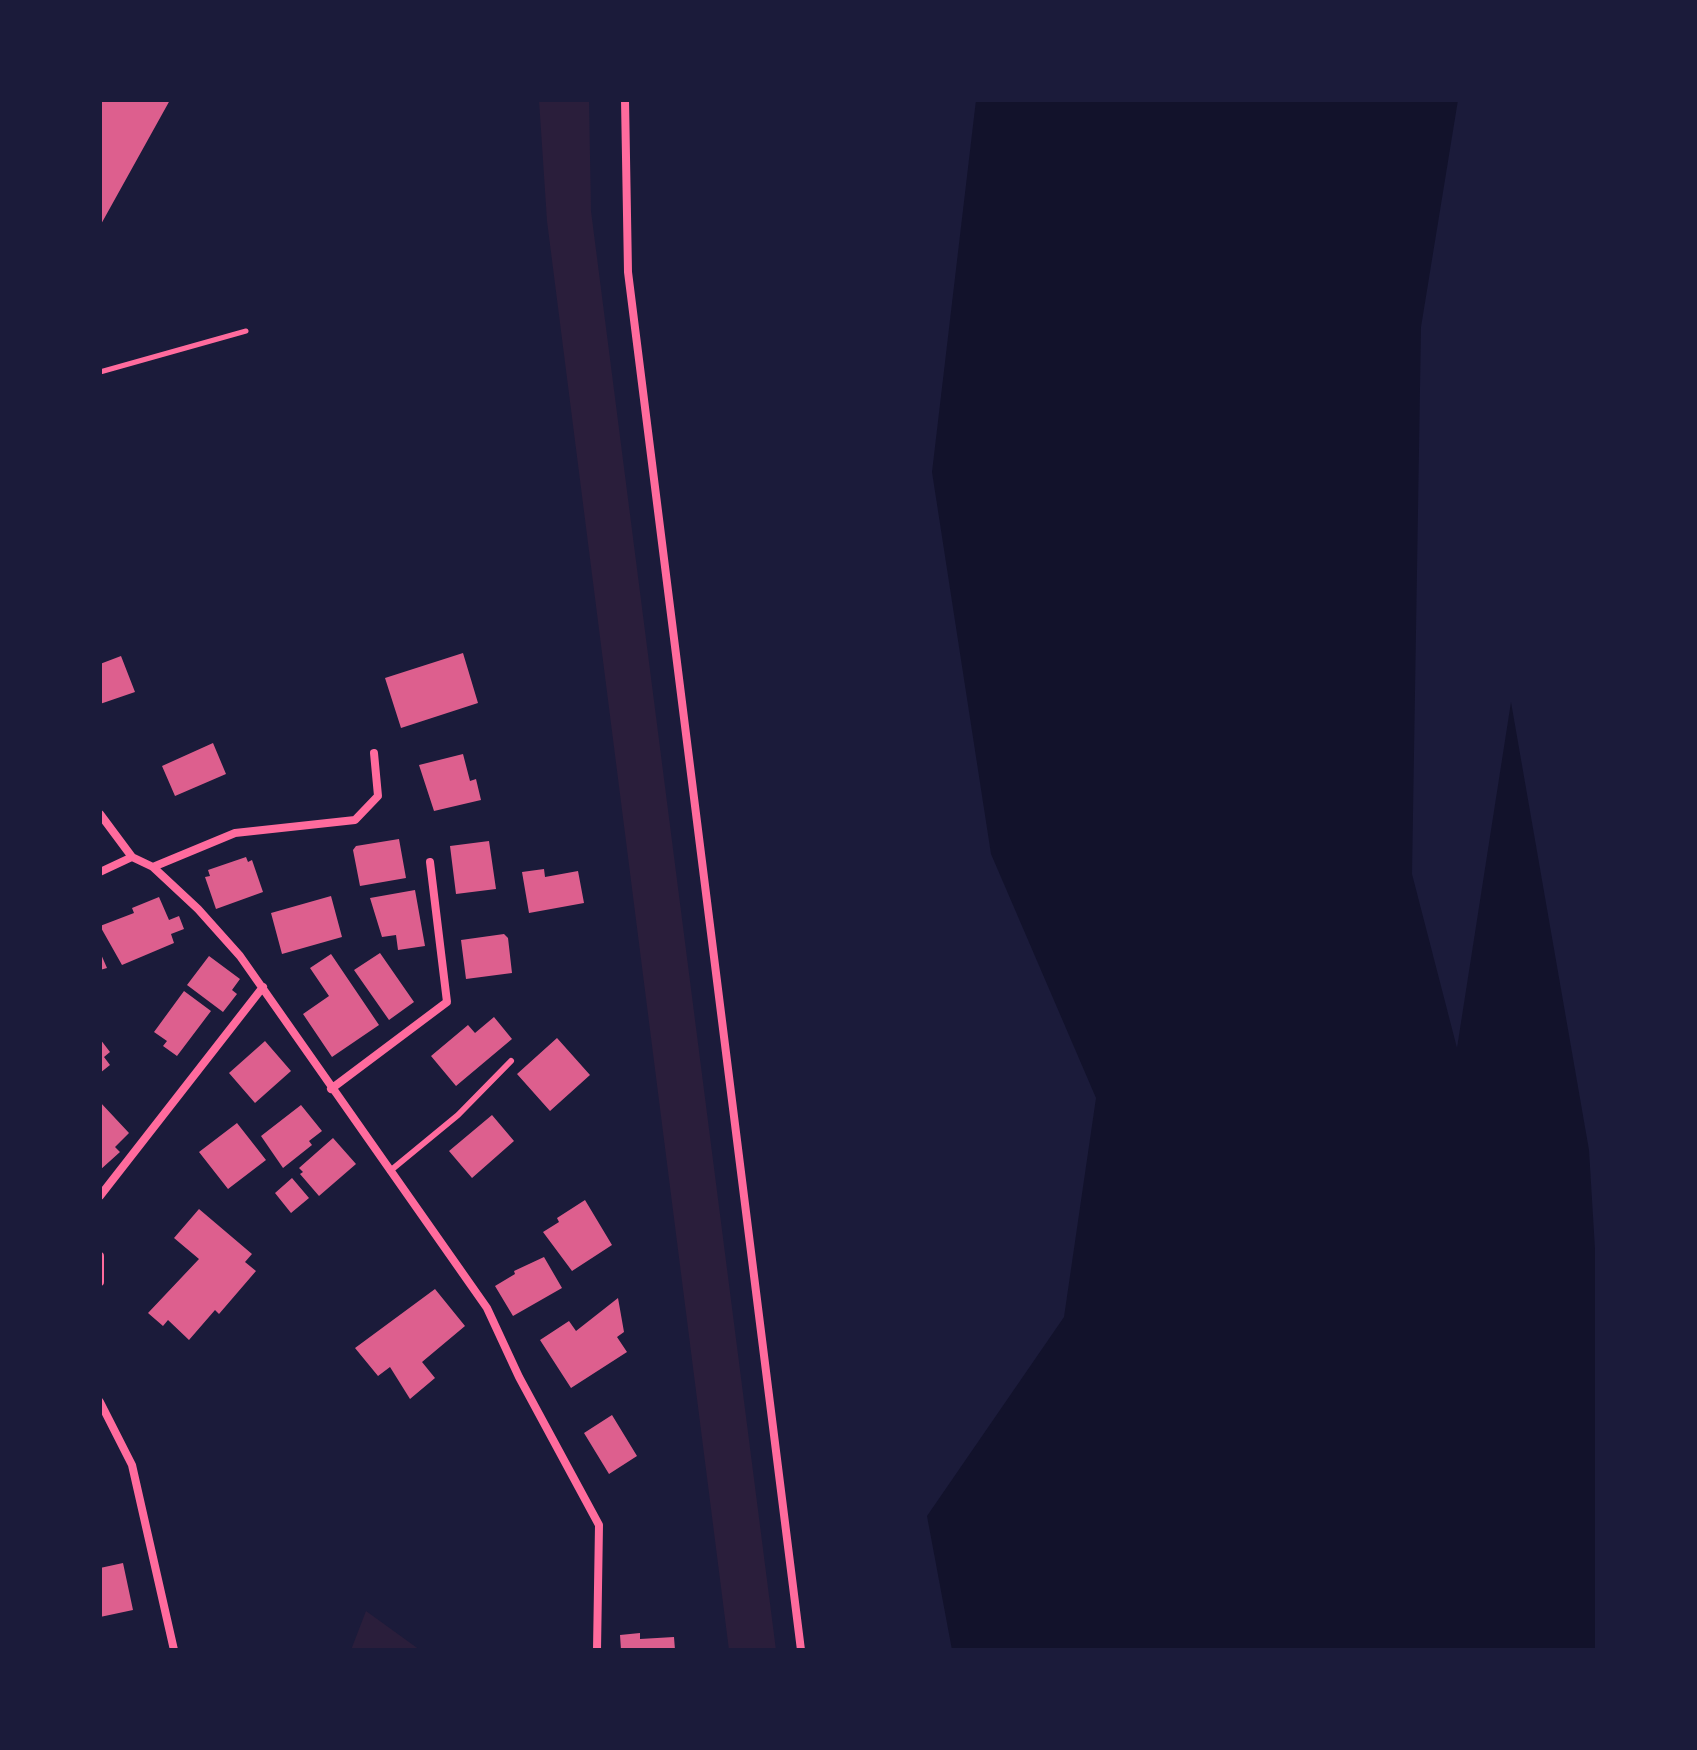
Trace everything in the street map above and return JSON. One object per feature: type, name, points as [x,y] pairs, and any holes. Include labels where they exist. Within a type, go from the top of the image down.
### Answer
[{"type":"street","points":[[625,100],[630,288],[801,1650]]},
{"type":"street","points":[[153,867],[235,833],[355,820],[378,796],[374,753]]},
{"type":"street","points":[[100,814],[132,857],[153,867],[198,909],[263,987],[331,1089],[487,1308],[550,1437],[599,1525],[597,1650]]},
{"type":"street","points":[[100,872],[132,857]]},
{"type":"street","points":[[331,1089],[447,1002],[430,862]]},
{"type":"street","points":[[100,1196],[263,987]]},
{"type":"street","points":[[100,1256],[100,1282]]},
{"type":"street","points":[[100,1402],[132,1465],[174,1650]]},
{"type":"lane","points":[[390,1171],[458,1115],[511,1061]]},
{"type":"path","points":[[100,372],[246,331]]},
{"type":"shaded area","points":[[539,100],[589,100],[591,211],[776,1650],[729,1650],[547,221]]},
{"type":"shaded area","points":[[976,100],[1458,100],[1421,327],[1412,874],[1457,1048],[1511,702],[1589,1150],[1597,1282],[1597,1650],[952,1650],[927,1516],[1064,1317],[1096,1098],[991,854],[932,472]]},
{"type":"shaded area","points":[[366,1611],[420,1650],[351,1650]]},
{"type":"building","points":[[100,100],[170,100],[100,226]]},
{"type":"building","points":[[463,653],[478,703],[401,728],[385,678]]},
{"type":"building","points":[[121,656],[135,692],[100,704],[100,664]]},
{"type":"building","points":[[213,743],[226,774],[175,796],[162,766]]},
{"type":"building","points":[[463,754],[470,781],[476,779],[481,800],[434,811],[419,765]]},
{"type":"building","points":[[399,839],[406,878],[360,886],[353,850],[356,846]]},
{"type":"building","points":[[489,841],[496,889],[456,894],[450,846]]},
{"type":"building","points":[[246,857],[248,862],[252,860],[263,892],[216,909],[205,877],[210,876],[208,870]]},
{"type":"building","points":[[544,869],[545,877],[578,871],[584,903],[529,913],[522,872]]},
{"type":"building","points":[[415,890],[425,946],[398,950],[396,935],[382,937],[370,898]]},
{"type":"building","points":[[331,896],[342,937],[282,954],[271,913]]},
{"type":"building","points":[[159,897],[169,920],[179,916],[184,929],[171,934],[174,943],[122,965],[100,926],[134,913],[132,908]]},
{"type":"building","points":[[504,934],[508,938],[512,973],[466,979],[461,940]]},
{"type":"building","points":[[100,952],[107,968],[100,970]]},
{"type":"building","points":[[380,953],[414,1002],[389,1020],[354,970]]},
{"type":"building","points":[[331,954],[379,1025],[332,1057],[303,1014],[329,996],[310,968]]},
{"type":"building","points":[[209,956],[240,979],[232,990],[237,994],[223,1012],[187,985]]},
{"type":"building","points":[[184,991],[211,1011],[177,1056],[163,1046],[167,1041],[154,1032]]},
{"type":"building","points":[[494,1017],[512,1039],[456,1086],[431,1056],[468,1025],[475,1033]]},
{"type":"building","points":[[557,1038],[590,1075],[550,1111],[517,1074]]},
{"type":"building","points":[[100,1039],[110,1052],[104,1057],[110,1065],[100,1073]]},
{"type":"building","points":[[265,1041],[291,1071],[255,1103],[229,1073]]},
{"type":"building","points":[[100,1102],[129,1133],[115,1147],[120,1152],[100,1170]]},
{"type":"building","points":[[301,1105],[322,1131],[309,1141],[312,1145],[283,1168],[261,1136]]},
{"type":"building","points":[[492,1115],[514,1141],[472,1178],[449,1151]]},
{"type":"building","points":[[237,1123],[266,1160],[228,1189],[199,1152]]},
{"type":"building","points":[[333,1138],[356,1164],[319,1196],[300,1174],[303,1172],[299,1168]]},
{"type":"building","points":[[292,1178],[309,1198],[291,1213],[275,1193]]},
{"type":"building","points":[[585,1200],[612,1245],[572,1271],[543,1232],[559,1222],[557,1218]]},
{"type":"building","points":[[199,1209],[252,1254],[245,1262],[256,1271],[219,1314],[215,1310],[189,1340],[168,1320],[163,1326],[148,1313],[199,1259],[174,1238]]},
{"type":"building","points":[[544,1257],[562,1288],[513,1316],[495,1286],[515,1274],[514,1271]]},
{"type":"building","points":[[435,1289],[465,1326],[422,1362],[435,1378],[410,1399],[390,1367],[378,1376],[355,1348]]},
{"type":"building","points":[[618,1298],[624,1332],[617,1337],[627,1352],[571,1388],[540,1340],[569,1321],[576,1331]]},
{"type":"building","points":[[612,1415],[637,1456],[609,1474],[584,1433]]},
{"type":"building","points":[[123,1563],[133,1610],[100,1617],[100,1568]]},
{"type":"building","points":[[640,1633],[640,1639],[674,1637],[675,1650],[621,1650],[620,1635]]}]
